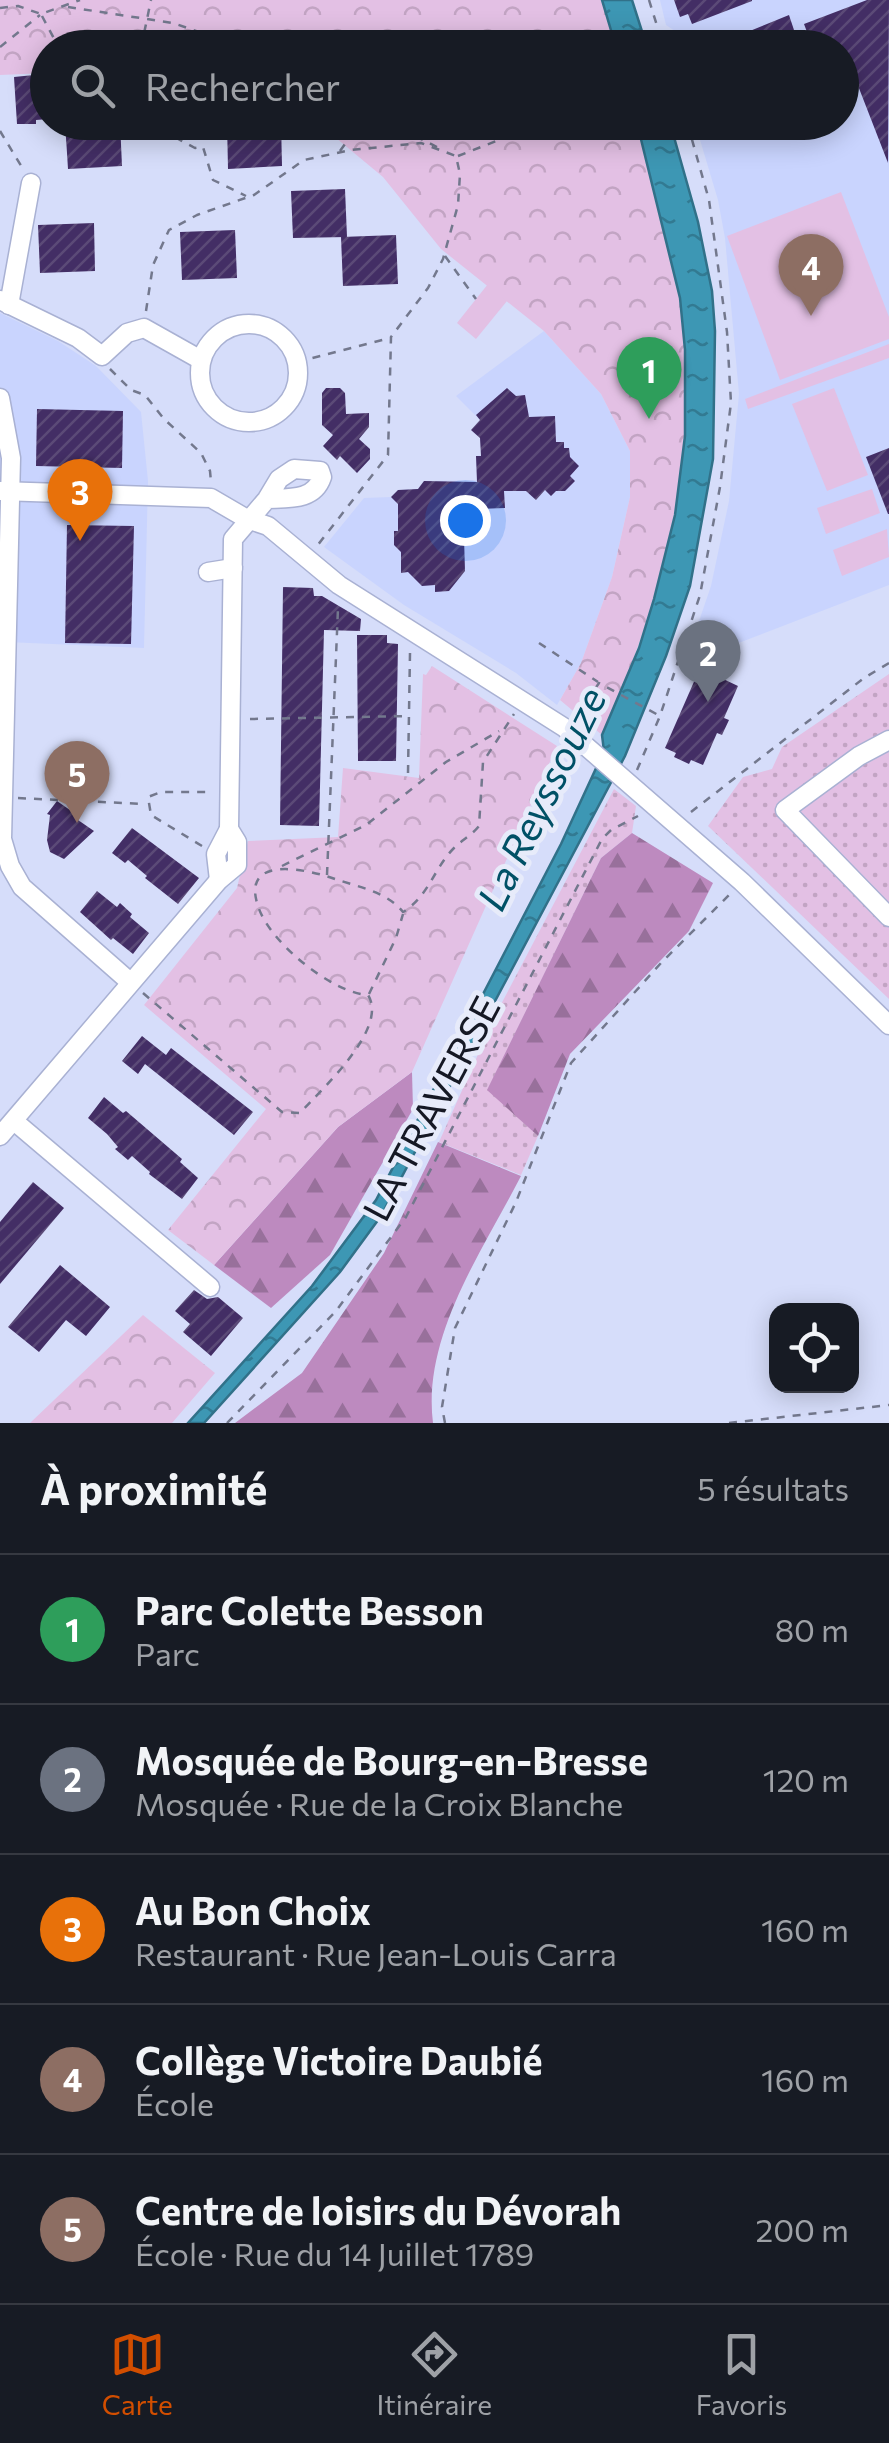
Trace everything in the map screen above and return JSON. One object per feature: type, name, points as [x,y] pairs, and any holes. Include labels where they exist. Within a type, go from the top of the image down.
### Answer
[{"type":"street","points":[[31,183],[5,302],[78,338],[102,356],[128,334],[144,328],[201,360]]},
{"type":"street","points":[[250,324],[266,326],[280,335],[297,362],[298,377],[287,404],[276,414],[248,422],[220,413],[202,390],[201,360],[208,346],[219,334],[250,324]]},
{"type":"street","points":[[0,398],[11,458],[5,491],[2,839],[22,887],[130,982]]},
{"type":"street","points":[[5,491],[211,498],[268,526],[339,585],[565,728],[742,882],[889,1026]]},
{"type":"street","points":[[218,880],[216,854],[229,830],[233,539],[267,499]]},
{"type":"street","points":[[208,572],[233,568]]},
{"type":"street","points":[[889,740],[859,756],[785,810],[889,917]]},
{"type":"street","points":[[0,1136],[218,880],[237,865],[237,842],[229,830]]},
{"type":"street","points":[[14,1121],[210,1288]]},
{"type":"path","points":[[0,47],[41,14],[80,0]]},
{"type":"path","points":[[146,30],[152,0]]},
{"type":"path","points":[[649,0],[659,30]]},
{"type":"path","points":[[0,8],[18,6],[41,14],[49,30]]},
{"type":"path","points":[[68,7],[173,23],[193,30]]},
{"type":"path","points":[[0,131],[31,183]]},
{"type":"path","points":[[180,140],[195,148],[202,146],[214,180],[249,197]]},
{"type":"path","points":[[339,152],[348,140]]},
{"type":"path","points":[[423,140],[456,156]]},
{"type":"path","points":[[144,328],[153,265],[169,230],[197,215],[249,197],[304,160],[421,143],[456,156],[498,140]]},
{"type":"path","points":[[636,771],[660,716],[700,595],[720,487],[730,403],[727,332],[709,200],[692,140]]},
{"type":"path","points":[[308,558],[388,455],[391,338],[428,288],[444,255],[458,206],[460,174],[456,156]]},
{"type":"path","points":[[444,255],[476,299]]},
{"type":"path","points":[[297,362],[391,338]]},
{"type":"path","points":[[102,356],[113,374],[131,390],[145,395],[164,419],[201,453],[210,471],[211,498]]},
{"type":"path","points":[[327,876],[339,585]]},
{"type":"path","points":[[408,773],[411,632]]},
{"type":"path","points":[[539,643],[599,683],[660,716]]},
{"type":"path","points":[[690,813],[802,724],[889,664]]},
{"type":"path","points":[[565,728],[599,683]]},
{"type":"path","points":[[368,995],[396,938],[404,912],[432,885],[454,848],[479,826],[483,762],[514,714]]},
{"type":"path","points":[[231,720],[408,716]]},
{"type":"path","points":[[368,995],[350,994],[336,986],[286,946],[268,926],[257,905],[260,880],[366,825],[446,762],[507,723]]},
{"type":"path","points":[[2,786],[147,804]]},
{"type":"path","points":[[216,854],[150,815],[148,796],[160,792],[230,792]]},
{"type":"path","name":"LA TRAVERSE","points":[[226,1423],[302,1349],[382,1254],[454,1128],[602,839],[643,814],[652,802]]},
{"type":"path","points":[[279,868],[306,869],[327,876],[390,899],[404,912]]},
{"type":"path","points":[[444,1423],[442,1407],[455,1328],[516,1202],[570,1063],[742,882]]},
{"type":"path","points":[[130,982],[282,1112],[290,1114],[300,1113],[361,1041],[372,1019],[373,1003],[368,995]]},
{"type":"path","points":[[729,1423],[889,1404]]},
{"type":"shaded area","points":[[660,0],[889,0],[889,585],[697,659],[688,653],[711,586],[729,501],[739,394],[725,238],[700,140],[859,140],[859,30],[674,30],[666,25]]},
{"type":"shaded area","points":[[0,313],[58,341],[96,366],[141,412],[148,481],[144,648],[7,642],[0,715]]},
{"type":"shaded area","points":[[544,331],[601,394],[630,451],[630,497],[612,577],[581,663],[557,705],[516,673],[404,605],[324,547],[364,498],[391,497],[398,490],[418,489],[424,481],[503,480],[477,475],[476,456],[483,455],[480,438],[471,430],[480,420],[456,396]]},
{"type":"green space","points":[[0,0],[602,0],[611,30],[30,30],[30,74],[0,75]]},
{"type":"green space","points":[[338,140],[642,140],[679,291],[686,370],[685,424],[680,478],[658,582],[624,684],[602,735],[560,700],[581,663],[612,577],[630,497],[630,451],[601,394],[544,331],[441,249],[383,177]]},
{"type":"green space","points":[[841,192],[889,317],[889,339],[780,380],[727,236]]},
{"type":"green space","points":[[488,284],[507,301],[476,339],[457,323]]},
{"type":"green space","points":[[889,344],[889,358],[748,409],[745,399]]},
{"type":"green space","points":[[834,388],[868,475],[827,491],[792,404]]},
{"type":"green space","points":[[872,489],[880,513],[826,534],[817,508]]},
{"type":"green space","points":[[887,529],[889,557],[842,576],[833,550]]},
{"type":"green space","points":[[432,666],[557,746],[412,1072],[338,1127],[214,1265],[168,1230],[266,1109],[144,1005],[237,888],[248,841],[338,837],[343,768],[419,778],[423,674]]},
{"type":"green space","points":[[889,674],[889,999],[708,826],[743,777],[772,769],[782,747]]},
{"type":"green space","points":[[614,789],[636,806],[632,833],[601,858],[488,1089],[538,1136],[521,1175],[439,1142],[497,1012]]},
{"type":"green space","points":[[632,833],[713,883],[689,931],[570,1054],[538,1136],[487,1090],[601,858]]},
{"type":"green space","points":[[412,1072],[413,1109],[330,1255],[271,1308],[214,1265],[338,1127]]},
{"type":"green space","points":[[438,1142],[521,1176],[446,1326],[432,1390],[433,1423],[235,1423],[302,1373],[384,1253]]},
{"type":"green space","points":[[143,1315],[215,1373],[172,1423],[30,1423]]},
{"type":"water","points":[[602,0],[632,0],[642,30],[611,30]]},
{"type":"water","points":[[641,140],[675,140],[698,222],[712,291],[715,331],[713,459],[690,586],[666,656],[625,756],[381,1216],[340,1272],[204,1423],[188,1423],[312,1286],[376,1200],[561,844],[604,751],[602,735],[639,648],[675,515],[685,436],[685,350],[680,298]]},
{"type":"building","points":[[674,0],[752,1],[692,24],[688,14],[680,17]]},
{"type":"building","points":[[867,0],[889,0],[888,163],[859,88],[859,30],[806,30],[804,24]]},
{"type":"building","points":[[789,15],[794,30],[752,30]]},
{"type":"building","points":[[30,75],[30,124],[17,124],[14,77]]},
{"type":"building","points":[[66,140],[121,140],[122,166],[68,169]]},
{"type":"building","points":[[227,140],[281,140],[282,166],[228,169]]},
{"type":"building","points":[[345,189],[347,237],[293,238],[291,191]]},
{"type":"building","points":[[94,223],[95,271],[40,273],[38,225]]},
{"type":"building","points":[[235,230],[237,278],[182,280],[180,232]]},
{"type":"building","points":[[396,235],[398,284],[343,286],[341,237]]},
{"type":"building","points":[[326,388],[340,388],[345,393],[346,414],[369,413],[369,427],[359,439],[370,449],[370,459],[357,473],[323,446],[333,435],[322,425],[322,393]]},
{"type":"building","points":[[507,388],[516,396],[525,395],[529,417],[555,416],[556,442],[564,442],[564,448],[569,448],[570,457],[579,466],[570,476],[575,481],[565,491],[556,491],[551,496],[545,490],[536,500],[526,491],[504,491],[505,508],[478,509],[479,536],[464,537],[465,571],[449,591],[435,592],[435,585],[422,586],[408,572],[401,573],[401,552],[394,545],[398,504],[391,497],[398,490],[418,489],[424,481],[477,482],[480,438],[471,430],[480,420],[476,415]]},
{"type":"building","points":[[37,409],[123,411],[122,468],[36,466]]},
{"type":"building","points":[[889,448],[889,514],[888,514],[866,457]]},
{"type":"building","points":[[67,525],[134,526],[131,644],[65,643]]},
{"type":"building","points":[[283,587],[313,588],[314,596],[322,596],[361,619],[360,631],[324,630],[319,826],[280,825]]},
{"type":"building","points":[[357,635],[387,635],[387,643],[398,644],[396,761],[358,761]]},
{"type":"building","points":[[700,668],[738,686],[724,718],[729,720],[722,735],[717,733],[703,765],[691,760],[689,764],[665,748]]},
{"type":"building","points":[[57,801],[94,831],[64,859],[50,852],[47,840],[47,814]]},
{"type":"building","points":[[132,828],[199,878],[178,904],[128,860],[125,863],[112,853]]},
{"type":"building","points":[[97,891],[117,907],[120,903],[149,933],[133,954],[80,912]]},
{"type":"building","points":[[142,1036],[166,1055],[171,1048],[253,1112],[234,1135],[145,1064],[138,1074],[122,1061]]},
{"type":"building","points":[[104,1097],[182,1159],[180,1162],[198,1178],[182,1199],[132,1156],[128,1160],[115,1149],[118,1147],[107,1134],[88,1118]]},
{"type":"building","points":[[33,1182],[64,1208],[0,1284],[0,1222]]},
{"type":"building","points":[[60,1265],[110,1307],[86,1336],[66,1320],[39,1352],[8,1327]]},
{"type":"building","points":[[194,1290],[207,1299],[218,1297],[243,1318],[211,1356],[183,1332],[190,1324],[175,1311]]},
{"type":"place","name":"Collège Victoire Daubié","points":[[811,316]]},
{"type":"place","name":"Parc Colette Besson","points":[[649,419]]},
{"type":"place","name":"Au Bon Choix","points":[[80,541]]},
{"type":"place","name":"Mosquée de Bourg-en-Bresse","points":[[708,702]]},
{"type":"place","name":"Centre de loisirs du Dévorah","points":[[77,823]]},
{"type":"water label","name":"La Reyssouze","points":[[542,799]]}]
